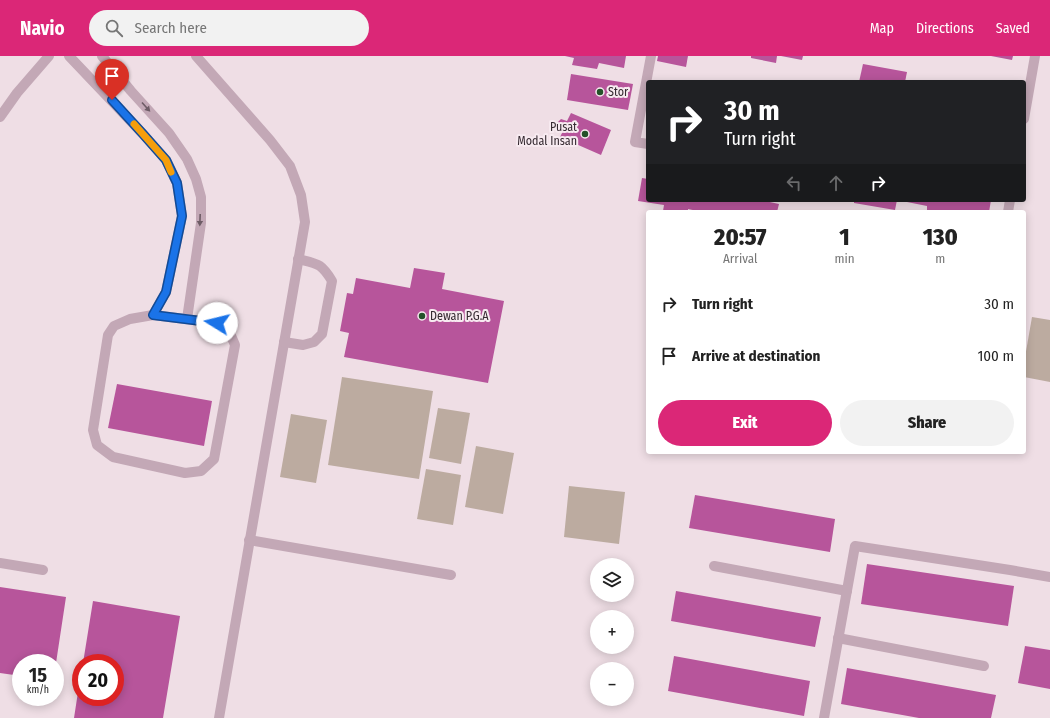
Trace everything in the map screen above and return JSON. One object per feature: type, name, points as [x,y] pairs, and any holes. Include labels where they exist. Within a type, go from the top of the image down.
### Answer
[{"type":"lane","points":[[0,117],[17,93],[49,56]]},
{"type":"lane","points":[[70,56],[166,160],[177,183],[182,216],[166,292],[153,315]]},
{"type":"lane","points":[[102,56],[169,133],[187,159],[196,179],[201,197],[201,223],[187,319]]},
{"type":"lane","points":[[196,56],[270,140],[290,166],[301,195],[305,222],[218,718]]},
{"type":"lane","points":[[647,80],[651,56]]},
{"type":"lane","points":[[1026,108],[1035,56]]},
{"type":"lane","points":[[646,83],[635,142],[646,144]]},
{"type":"lane","points":[[284,342],[303,344],[314,342],[322,334],[332,281],[325,270],[317,264],[298,259]]},
{"type":"lane","points":[[153,315],[217,323],[229,331],[235,345],[214,459],[201,471],[185,473],[113,457],[97,445],[93,430],[108,335],[114,326],[130,319],[153,315]]},
{"type":"lane","points":[[249,540],[451,575]]},
{"type":"lane","points":[[824,718],[855,546],[1050,577]]},
{"type":"lane","points":[[0,563],[43,570]]},
{"type":"lane","points":[[714,566],[847,591]]},
{"type":"lane","points":[[838,638],[984,666]]},
{"type":"shaded area","points":[[1032,317],[1050,320],[1050,382],[1026,377],[1026,352]]},
{"type":"shaded area","points":[[342,377],[433,391],[419,479],[328,465]]},
{"type":"shaded area","points":[[438,408],[470,413],[461,464],[429,458]]},
{"type":"shaded area","points":[[291,414],[327,420],[316,483],[280,477]]},
{"type":"shaded area","points":[[476,446],[514,453],[503,514],[465,507]]},
{"type":"shaded area","points":[[426,469],[461,475],[453,525],[417,519]]},
{"type":"shaded area","points":[[569,486],[625,492],[619,544],[564,537]]},
{"type":"building","points":[[565,56],[626,56],[624,68],[599,63],[597,69],[572,65],[574,58]]},
{"type":"building","points":[[658,56],[688,56],[686,67],[657,61]]},
{"type":"building","points":[[751,56],[777,56],[776,63],[751,58]]},
{"type":"building","points":[[781,56],[803,56],[802,60]]},
{"type":"building","points":[[991,56],[1013,56],[1012,60]]},
{"type":"building","points":[[863,64],[907,72],[905,80],[859,80]]},
{"type":"building","name":"Stor","points":[[571,74],[633,84],[628,110],[567,100]]},
{"type":"building","name":"Pusat Modal Insan","points":[[571,113],[611,130],[601,155],[560,137],[563,131],[558,127],[557,123],[561,119],[567,121]]},
{"type":"building","points":[[642,178],[646,179],[646,202],[770,202],[779,204],[778,210],[663,210],[664,205],[638,201]]},
{"type":"building","points":[[854,202],[897,202],[895,210]]},
{"type":"building","points":[[907,202],[991,202],[989,210],[927,210],[927,206]]},
{"type":"building","name":"Dewan P.G.A","points":[[414,268],[445,273],[442,289],[504,301],[488,383],[344,357],[349,333],[340,331],[347,293],[353,294],[356,278],[410,288]]},
{"type":"building","points":[[117,384],[212,401],[204,446],[108,428]]},
{"type":"building","points":[[695,495],[835,519],[830,552],[689,528]]},
{"type":"building","points":[[867,564],[1014,586],[1008,626],[861,604]]},
{"type":"building","points":[[0,587],[66,597],[57,654],[12,654],[12,675],[0,673]]},
{"type":"building","points":[[676,591],[821,617],[815,647],[671,621]]},
{"type":"building","points":[[93,601],[180,616],[163,718],[74,718],[76,706],[124,706],[124,654],[84,654]]},
{"type":"building","points":[[1025,646],[1050,650],[1050,689],[1018,683]]},
{"type":"building","points":[[674,656],[810,681],[804,716],[668,691]]},
{"type":"building","points":[[847,668],[996,695],[991,718],[919,718],[841,704]]},
{"type":"slow traffic","points":[[134,124],[166,160],[171,172]]},
{"type":"place","name":"Stor","points":[[600,92]]},
{"type":"place","name":"Pusat Modal Insan","points":[[585,134]]},
{"type":"place","name":"Dewan P.G.A","points":[[422,316]]},
{"type":"route","points":[[112,100],[166,160],[177,183],[182,216],[166,292],[153,315],[217,323]]}]
